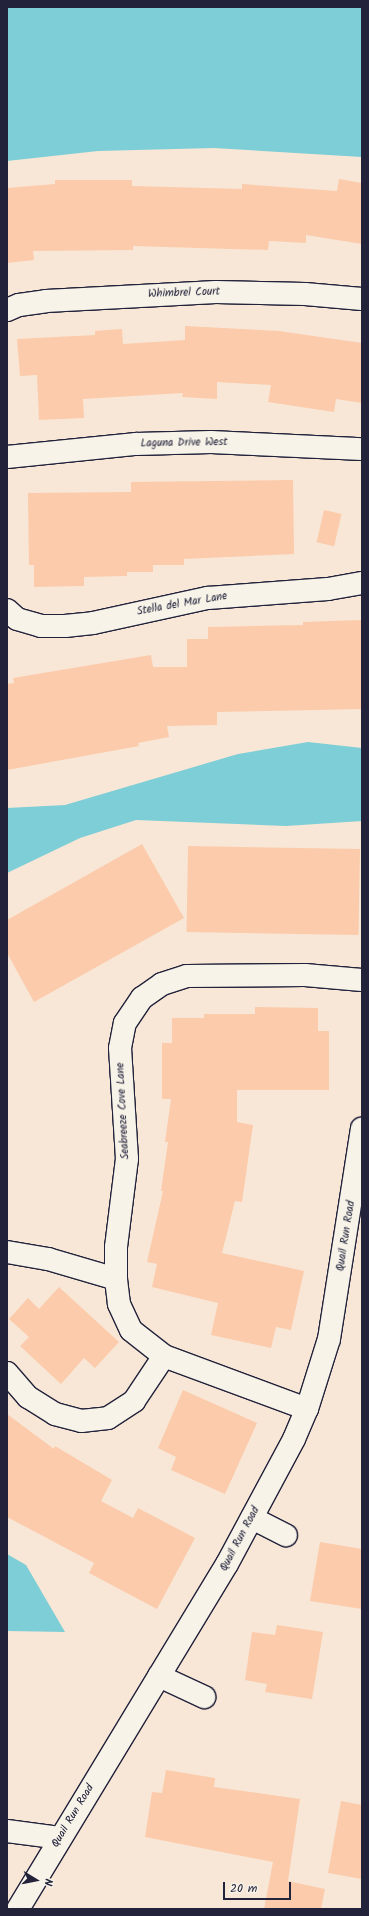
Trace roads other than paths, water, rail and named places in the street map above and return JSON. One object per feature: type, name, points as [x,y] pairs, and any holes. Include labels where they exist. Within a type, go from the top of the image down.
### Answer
[{"type":"street","name":"Whimbrel Court","points":[[7,310],[18,305],[46,301],[216,292],[305,294],[362,299]]},
{"type":"street","name":"Laguna Drive West","points":[[7,457],[128,444],[211,442],[362,448]]},
{"type":"street","name":"Stella del Mar Lane","points":[[7,610],[17,619],[41,626],[65,626],[93,623],[208,598],[328,589],[362,583]]},
{"type":"street","name":"Seabreeze Cove Lane","points":[[306,1409],[247,1385],[164,1356],[131,1330],[119,1304],[116,1279],[116,1247],[127,1159],[120,1048],[125,1023],[142,998],[162,984],[187,976],[305,975],[362,980]]},
{"type":"street","name":"Quail Run Road","points":[[18,1909],[228,1564],[306,1409],[329,1339],[362,1129]]},
{"type":"street","points":[[7,1252],[48,1259],[116,1279]]},
{"type":"street","points":[[7,1373],[28,1397],[55,1414],[81,1421],[94,1420],[108,1418],[134,1401],[164,1356]]},
{"type":"street","points":[[252,1518],[286,1535]]},
{"type":"street","points":[[159,1676],[204,1697]]},
{"type":"street","points":[[7,1831],[60,1838]]},
{"type":"water","points":[[7,7],[362,7],[362,157],[214,148],[98,151],[7,161]]},
{"type":"water","points":[[308,742],[362,748],[362,821],[286,826],[136,820],[80,838],[7,873],[7,808],[65,805],[238,754]]},
{"type":"water","points":[[7,1554],[26,1565],[65,1632],[7,1631]]}]
